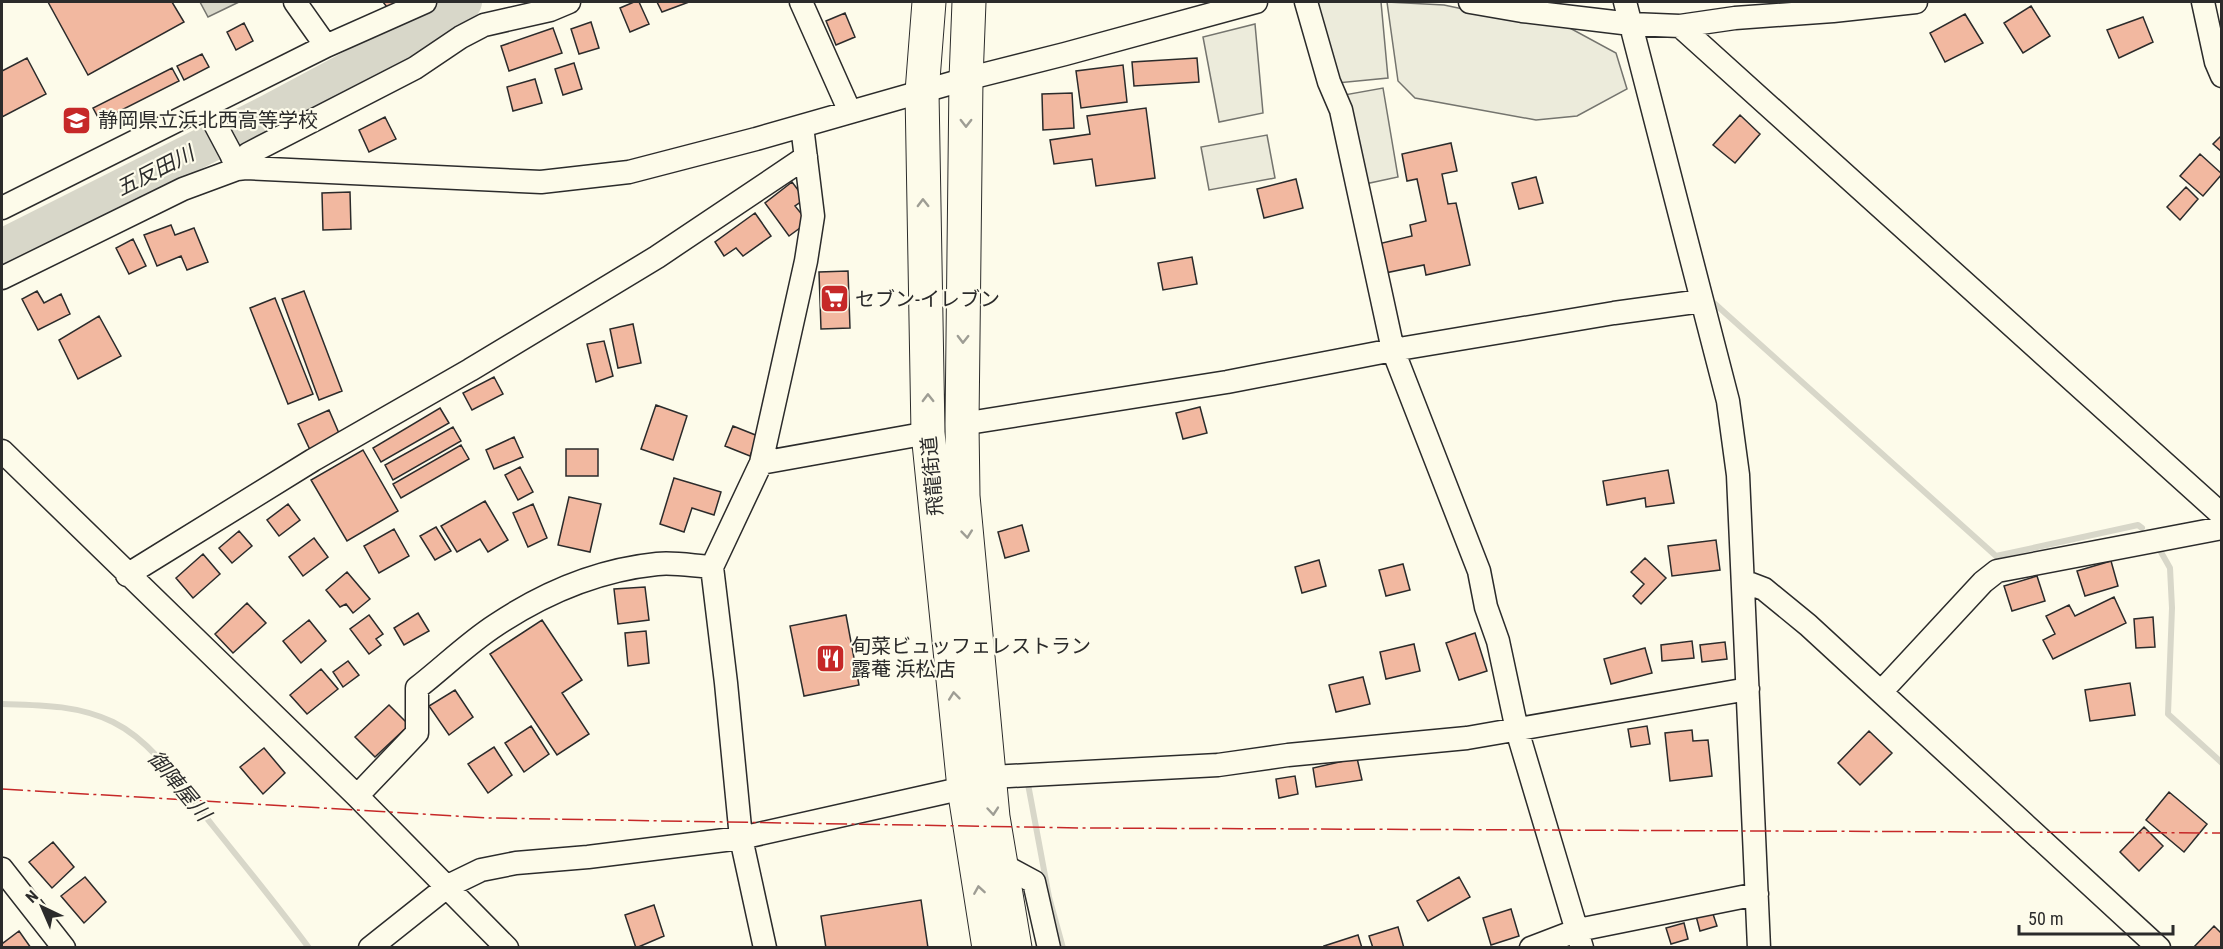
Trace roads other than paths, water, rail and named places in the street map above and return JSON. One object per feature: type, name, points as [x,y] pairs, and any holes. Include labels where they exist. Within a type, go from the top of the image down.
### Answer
[{"type":"highway","name":"飛龍街道","points":[[929,2],[922,92],[928,433],[977,783],[993,817],[1015,948]]},
{"type":"highway","name":"飛龍街道","points":[[969,2],[966,79],[963,496],[977,783],[988,948]]},
{"type":"street","points":[[295,2],[326,46]]},
{"type":"street","points":[[2,208],[210,115],[326,46],[425,2]]},
{"type":"street","points":[[2,278],[183,189],[415,68],[461,37],[484,25],[550,10],[569,2]]},
{"type":"street","points":[[801,2],[850,112]]},
{"type":"street","points":[[210,115],[234,162],[246,168],[541,183],[629,172],[1256,2]]},
{"type":"street","points":[[1306,2],[1329,82],[1341,110],[1393,350],[1479,571],[1486,607],[1500,651],[1517,730],[1580,939]]},
{"type":"street","points":[[1470,2],[1522,11],[1631,24],[1680,26],[1735,18],[1916,2]]},
{"type":"street","points":[[1625,2],[1728,401],[1738,475],[1759,948]]},
{"type":"street","points":[[2204,2],[2216,62],[2222,76]]},
{"type":"street","points":[[1680,26],[2222,515]]},
{"type":"street","points":[[765,948],[741,838],[712,567],[761,463],[806,261],[813,216],[802,126]]},
{"type":"street","points":[[127,575],[313,460],[470,370],[647,263],[806,157]]},
{"type":"street","points":[[962,424],[1227,382],[1393,350],[1614,313],[1702,301]]},
{"type":"street","points":[[761,463],[928,433]]},
{"type":"street","points":[[2,451],[127,575],[357,796],[507,948]]},
{"type":"street","points":[[1881,692],[1983,582],[1997,571],[2222,528]]},
{"type":"street","points":[[357,796],[417,733],[417,688],[495,626],[543,598],[584,579],[612,571],[659,564],[712,567]]},
{"type":"street","points":[[1743,581],[1764,589],[1808,625],[2159,948]]},
{"type":"street","points":[[370,948],[448,886],[481,870],[516,863],[588,857],[741,838],[977,783],[1218,765],[1288,755],[1467,738],[1748,689]]},
{"type":"street","points":[[1001,864],[1034,882],[1048,948]]},
{"type":"street","points":[[2,868],[64,948]]},
{"type":"street","points":[[1531,948],[1580,939],[1757,894]]},
{"type":"waterway","name":"五反田川","points":[[2,248],[268,114],[425,30],[463,2]]},
{"type":"waterway","points":[[1714,303],[1996,556],[2138,525],[2142,528]]},
{"type":"waterway","points":[[2157,545],[2170,568],[2172,608],[2168,714],[2222,763]]},
{"type":"waterway","name":"御陣屋川","points":[[2,704],[59,707],[86,712],[113,722],[142,742],[168,768],[309,948]]},
{"type":"waterway","points":[[1028,784],[1049,897],[1063,948]]},
{"type":"place","name":"静岡県立浜北西高等学校","points":[[77,120]]},
{"type":"place","name":"セブン-イレブン","points":[[834,299]]},
{"type":"place","name":"旬菜ビュッフェレストラン 露菴 浜松店","points":[[830,658]]}]
